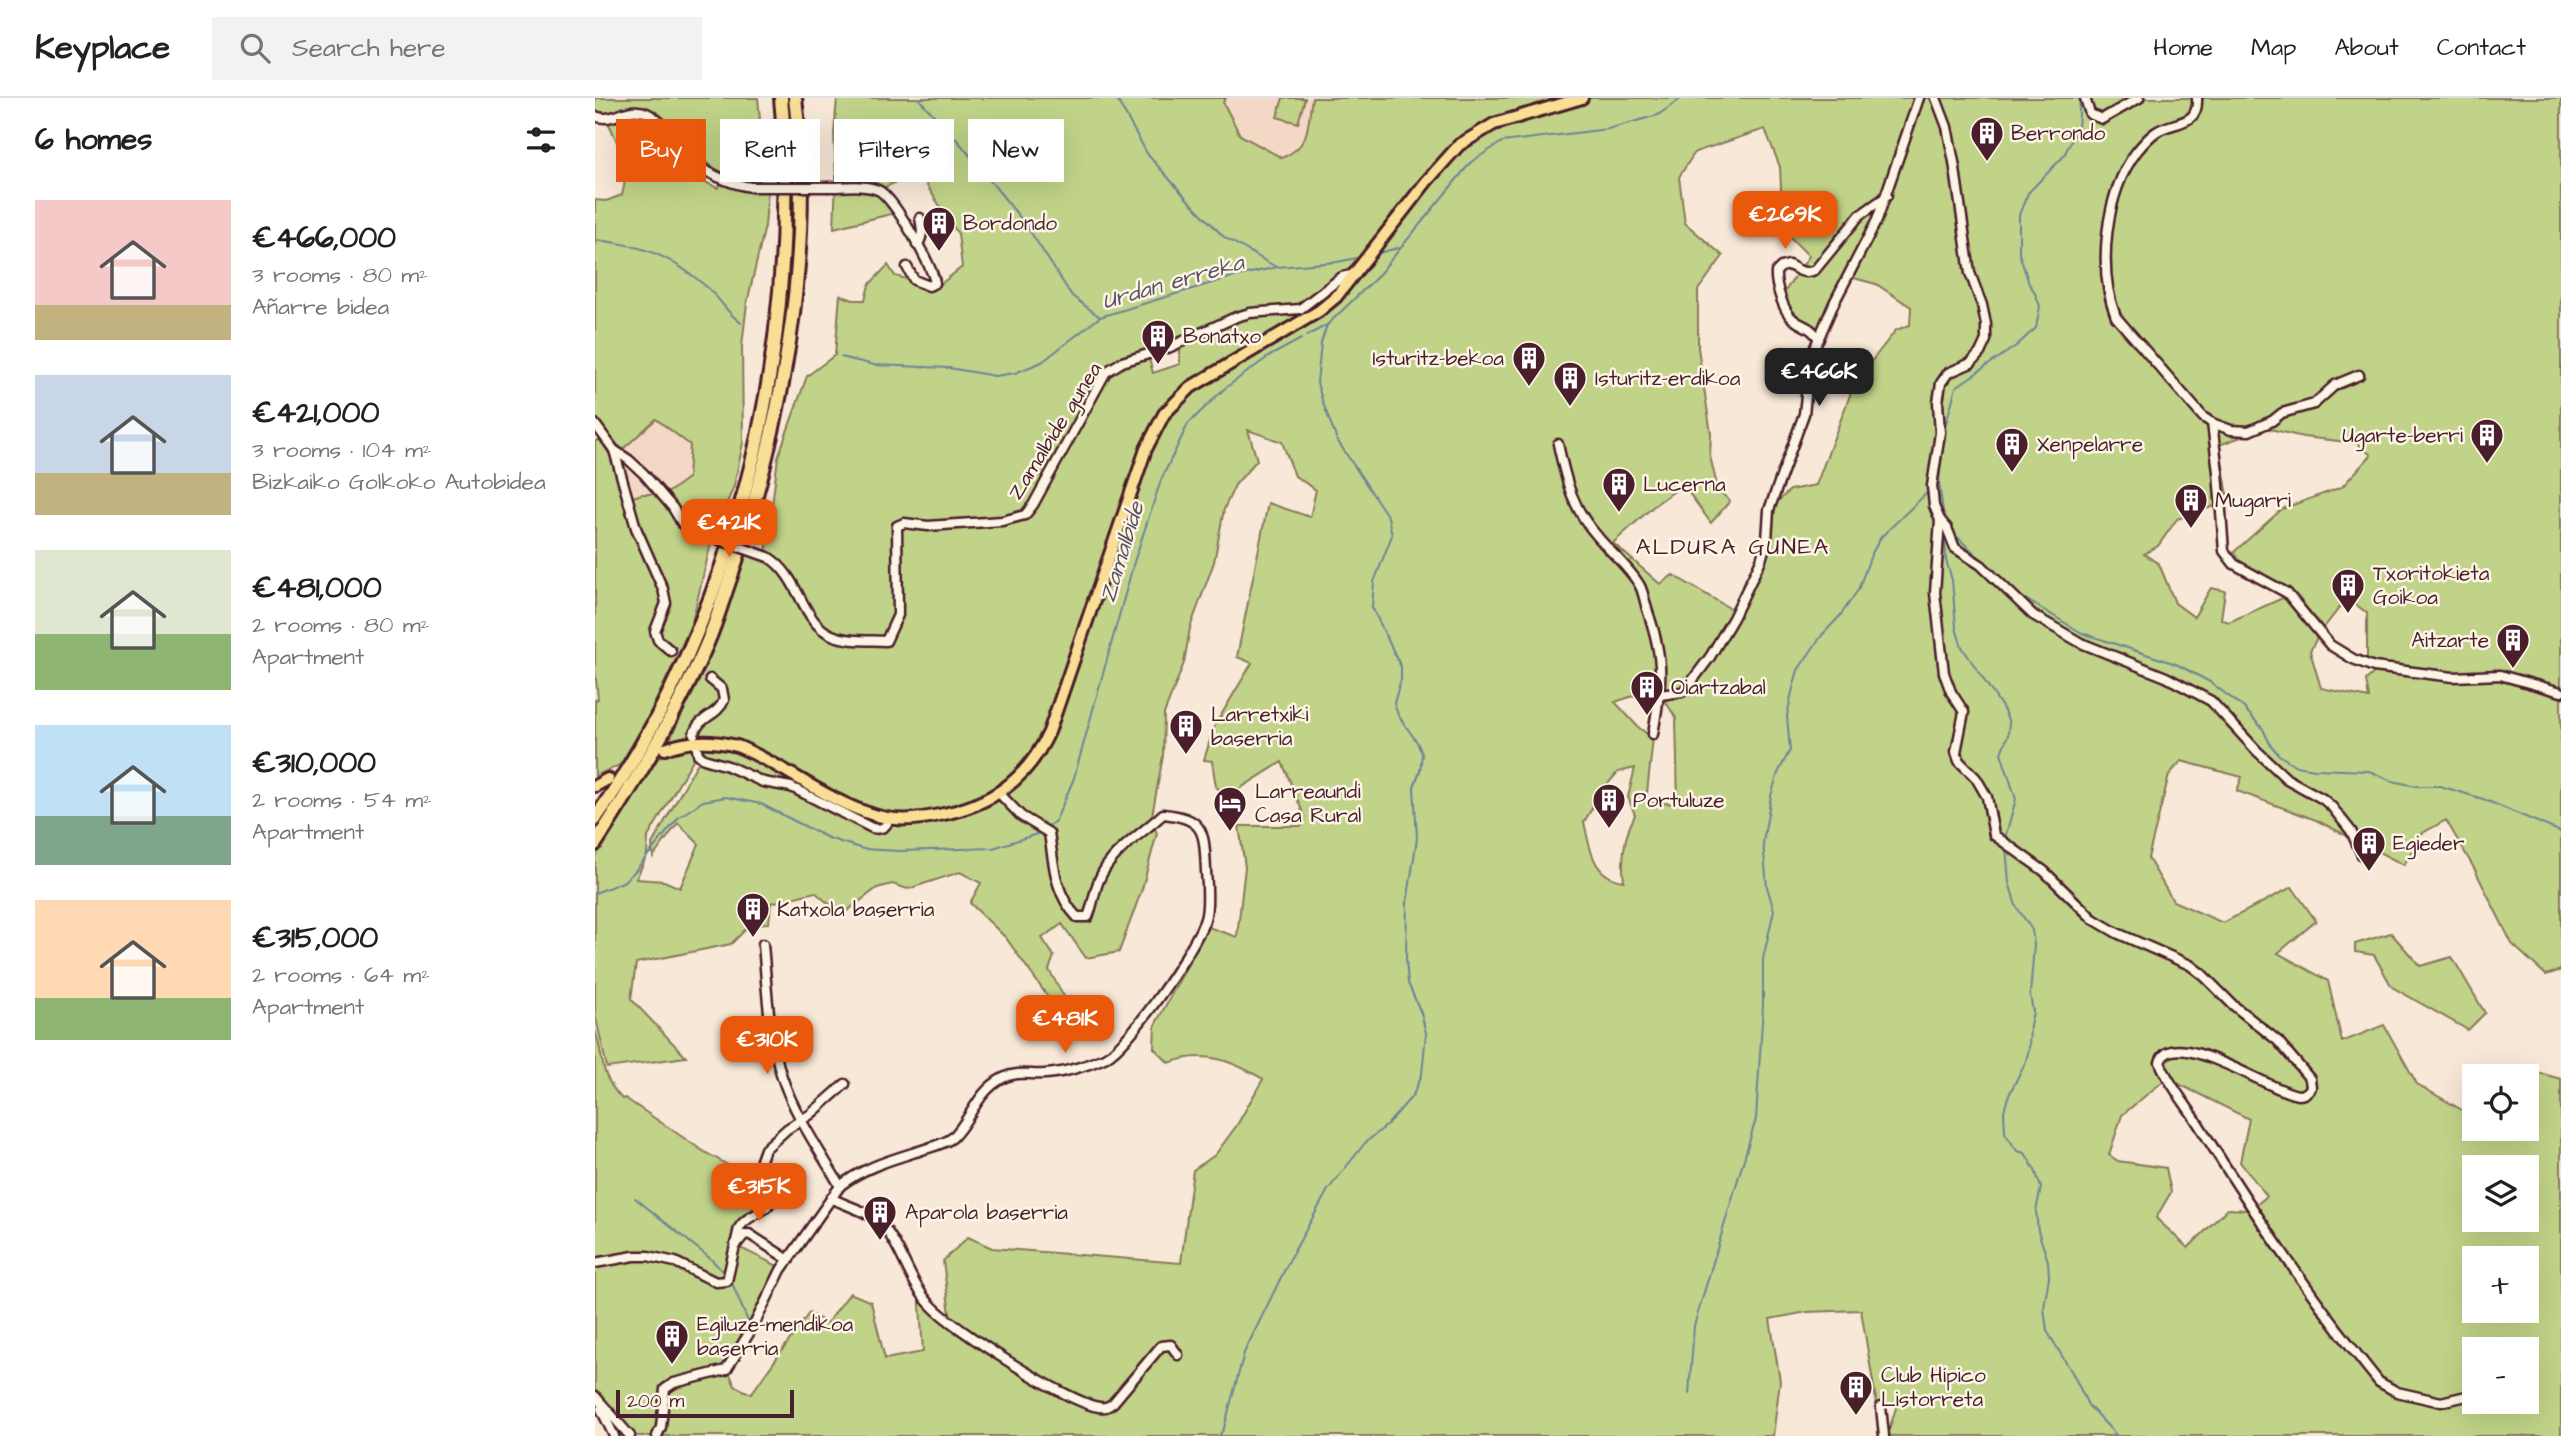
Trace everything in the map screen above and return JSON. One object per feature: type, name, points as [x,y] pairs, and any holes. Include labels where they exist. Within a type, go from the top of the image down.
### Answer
[{"type":"highway","points":[[595,819],[637,753],[697,634],[731,534],[759,437],[783,260],[785,131],[781,98]]},
{"type":"highway","points":[[595,844],[677,706],[708,640],[744,537],[771,440],[790,327],[797,257],[800,171],[795,98]]},
{"type":"main road","points":[[664,748],[693,741],[737,746],[855,807],[889,819],[918,819],[949,814],[973,807],[1000,794],[1029,767],[1049,732],[1146,449],[1164,414],[1178,398],[1202,380],[1327,306],[1356,274],[1426,182],[1459,145],[1495,124],[1582,98]]},
{"type":"main road","points":[[595,786],[608,779]]},
{"type":"street","points":[[1660,695],[1682,692],[1710,657],[1733,618],[1761,560],[1767,540],[1769,510],[1804,414],[1809,369],[1819,339],[1887,196],[1919,98]]},
{"type":"street","points":[[1936,98],[1947,127],[1971,273],[1986,324],[1986,340],[1980,353],[1971,363],[1948,373],[1941,383],[1938,402],[1940,433],[1932,486],[1934,506],[1955,548],[1981,565],[2019,603],[2042,621],[2081,643],[2166,677],[2211,701],[2287,779],[2332,807],[2351,831],[2362,855]]},
{"type":"street","points":[[2085,98],[2090,114],[2098,119],[2139,98]]},
{"type":"street","points":[[2197,98],[2197,110],[2189,120],[2157,132],[2137,151],[2123,174],[2109,222],[2104,260],[2109,300],[2116,317],[2203,417],[2231,430],[2249,431],[2272,421],[2282,413],[2314,404],[2335,385],[2359,375]]},
{"type":"street","points":[[595,116],[604,119],[634,110],[643,111],[663,124],[694,162],[725,179],[751,187],[865,187],[886,194],[930,268],[935,283],[929,286],[914,280],[907,267]]},
{"type":"street","points":[[1819,339],[1812,329],[1791,318],[1784,307],[1776,272],[1789,265],[1802,272],[1815,270],[1860,215],[1887,196]]},
{"type":"street","points":[[917,246],[923,230],[920,218]]},
{"type":"street","name":"Zamalbide gunea","points":[[595,424],[614,450],[644,474],[673,508],[683,525],[768,557],[788,573],[814,621],[827,632],[851,639],[886,641],[898,615],[896,530],[900,524],[952,525],[1025,515],[1033,506],[1102,379],[1113,366],[1168,348],[1236,317],[1264,311],[1300,309],[1342,277],[1356,274]]},
{"type":"street","points":[[2211,423],[2224,551],[2234,564],[2287,593],[2330,645],[2353,659],[2374,667],[2453,677],[2500,675],[2561,692]]},
{"type":"street","points":[[1558,444],[1569,492],[1580,513],[1639,586],[1661,657],[1660,695],[1653,734]]},
{"type":"street","name":"Zamalbide gunea","points":[[614,450],[636,528],[666,597],[664,610],[656,626],[656,636],[661,644],[671,651]]},
{"type":"street","points":[[1940,520],[1935,593],[1944,673],[1951,692],[1964,712],[1956,752],[1959,761],[1976,778],[1987,797],[1994,835],[2045,872],[2093,919],[2117,933],[2190,965],[2278,1041],[2301,1068],[2311,1087],[2308,1093],[2301,1096],[2283,1091],[2227,1063],[2203,1055],[2170,1051],[2164,1053],[2160,1062],[2163,1072],[2190,1109],[2245,1200],[2379,1382],[2397,1392],[2441,1402],[2462,1397]]},
{"type":"street","points":[[694,734],[698,726],[716,712],[724,700],[722,689],[710,679]]},
{"type":"street","points":[[696,744],[698,754],[704,759],[728,766],[763,782],[791,787],[872,828],[878,830],[884,827],[889,819]]},
{"type":"street","points":[[657,1436],[661,1427],[665,1389],[674,1383],[726,1370],[753,1327],[781,1270],[840,1186],[867,1169],[951,1138],[976,1103],[991,1086],[1002,1079],[1024,1073],[1058,1072],[1112,1054],[1170,982],[1206,918],[1204,835],[1200,827],[1190,819],[1163,814],[1126,845],[1106,867],[1098,881],[1088,918],[1077,917],[1062,899],[1054,873],[1049,832],[1021,816],[1000,794]]},
{"type":"street","points":[[763,944],[776,1055],[789,1095],[840,1186]]},
{"type":"street","points":[[595,1263],[634,1255],[648,1256],[675,1262],[702,1277],[727,1281],[742,1222],[771,1203],[772,1193],[761,1160],[765,1149],[845,1084]]},
{"type":"street","points":[[831,1198],[881,1224],[893,1240],[928,1303],[949,1321],[1042,1380],[1090,1405],[1103,1408],[1114,1403],[1161,1346],[1171,1345],[1178,1355]]},
{"type":"street","points":[[734,1247],[744,1235],[749,1234],[789,1260]]},
{"type":"street","points":[[595,1396],[614,1436]]},
{"type":"street","points":[[595,1396],[630,1436]]},
{"type":"street","points":[[1881,1407],[1884,1436]]},
{"type":"shaded area","points":[[1226,98],[1312,98],[1309,130],[1296,151],[1282,158],[1240,135],[1223,102]]},
{"type":"shaded area","points":[[656,419],[691,445],[688,478],[666,494],[630,498],[618,457],[622,450]]},
{"type":"green space","points":[[595,98],[758,98],[760,119],[720,119],[720,171],[706,162],[706,119],[616,119],[616,139],[605,116],[595,113]]},
{"type":"green space","points":[[837,98],[1226,98],[1223,102],[1240,135],[1282,158],[1299,147],[1303,140],[1312,98],[2561,98],[2561,970],[2546,975],[2512,944],[2474,868],[2446,820],[2421,834],[2404,865],[2316,820],[2237,791],[2242,777],[2181,761],[2169,775],[2148,858],[2173,901],[2223,923],[2292,887],[2316,921],[2278,953],[2328,981],[2342,1042],[2384,1025],[2417,1084],[2462,1110],[2462,1141],[2539,1141],[2539,1073],[2561,1079],[2561,1436],[1887,1436],[1897,1405],[1877,1406],[1861,1310],[1807,1312],[1770,1319],[1780,1381],[1773,1436],[616,1436],[595,1391],[595,1030],[606,1074],[622,1099],[625,1098],[703,1151],[765,1186],[769,1195],[768,1201],[740,1226],[734,1245],[784,1269],[727,1368],[735,1386],[751,1394],[809,1313],[827,1323],[850,1293],[871,1302],[885,1359],[923,1352],[919,1290],[951,1322],[943,1261],[968,1237],[992,1248],[1181,1263],[1193,1170],[1215,1155],[1237,1125],[1263,1079],[1218,1059],[1195,1057],[1169,1063],[1154,1048],[1155,1025],[1208,927],[1237,937],[1245,867],[1239,826],[1302,826],[1305,818],[1282,762],[1228,796],[1216,787],[1212,761],[1204,760],[1214,727],[1252,663],[1237,657],[1268,503],[1310,517],[1316,490],[1295,476],[1282,442],[1248,430],[1257,460],[1235,485],[1224,509],[1214,562],[1190,628],[1184,663],[1164,714],[1163,756],[1151,821],[1157,833],[1142,889],[1119,952],[1086,958],[1062,924],[1042,938],[1054,956],[1049,970],[1069,1005],[1060,1014],[1006,938],[970,903],[981,883],[960,872],[908,889],[892,884],[877,888],[842,915],[815,892],[771,903],[769,923],[751,924],[731,944],[636,963],[631,999],[686,1057],[607,1068],[595,1014],[595,857],[659,757],[693,746],[695,756],[648,837],[647,855],[636,879],[664,881],[680,888],[699,844],[678,823],[653,857],[652,844],[697,764],[702,761],[696,733],[669,741],[701,676],[747,554],[765,562],[778,457],[807,376],[835,355],[840,295],[853,300],[865,300],[869,285],[888,265],[895,276],[937,287],[962,267],[958,234],[924,182],[954,182],[954,119],[835,119]],"holes":[[[1765,129],[1780,167],[1783,230],[1809,256],[1781,297],[1792,318],[1822,332],[1850,277],[1876,284],[1911,307],[1910,325],[1896,330],[1855,382],[1816,485],[1790,490],[1776,503],[1745,589],[1731,609],[1673,575],[1660,584],[1613,543],[1656,504],[1683,485],[1711,523],[1730,501],[1718,490],[1710,456],[1711,434],[1698,348],[1698,290],[1723,256],[1685,223],[1679,177],[1695,152]],[[1180,337],[1180,364],[1153,373],[1146,348]],[[2266,428],[2303,437],[2356,443],[2371,455],[2342,487],[2282,509],[2234,552],[2242,567],[2285,597],[2229,622],[2221,619],[2225,591],[2211,588],[2194,617],[2175,603],[2159,564],[2144,554],[2158,546],[2177,519],[2229,501],[2219,445]],[[2347,598],[2367,613],[2367,660],[2378,669],[2366,680],[2369,698],[2321,688],[2310,651],[2319,634]],[[1657,688],[1676,718],[1678,804],[1646,802],[1653,738],[1638,727],[1615,702]],[[1635,768],[1628,797],[1635,815],[1624,847],[1624,881],[1605,874],[1594,860],[1584,822],[1604,788],[1618,772]],[[2167,1078],[2249,1119],[2240,1162],[2267,1196],[2250,1210],[2227,1209],[2188,1248],[2156,1218],[2171,1192],[2166,1168],[2118,1161],[2109,1155],[2122,1115]]]},
{"type":"green space","points":[[1283,98],[1305,98],[1298,123],[1277,117]]},
{"type":"green space","points":[[624,182],[705,182],[718,188],[722,182],[736,182],[768,190],[765,226],[747,303],[742,346],[743,443],[734,486],[715,532],[697,530],[687,525],[666,494],[688,478],[690,445],[656,419],[622,450],[595,419],[595,200],[606,201],[622,195]]},
{"type":"green space","points":[[836,182],[896,182],[881,189],[895,213],[834,228]]},
{"type":"green space","points":[[599,438],[612,458],[663,593],[663,578],[645,543],[630,498],[642,494],[657,494],[687,529],[711,543],[692,622],[646,721],[620,765],[595,776],[595,700],[598,699],[595,670],[595,442]]},
{"type":"green space","points":[[2391,933],[2420,966],[2452,957],[2485,1013],[2468,1030],[2392,987],[2374,955],[2355,952],[2355,944]]},
{"type":"waterway","points":[[918,98],[959,142],[1026,225],[1072,296],[1100,317]]},
{"type":"waterway","points":[[1116,98],[1148,155],[1189,201],[1224,237],[1276,267]]},
{"type":"waterway","name":"Zamalbide","points":[[1306,336],[1327,325],[1376,278],[1471,162],[1502,142],[1608,129],[1658,115],[1682,98]]},
{"type":"waterway","points":[[1944,431],[1956,387],[2016,346],[2036,328],[2040,306],[2029,284],[2019,253],[2019,215],[2028,193],[2063,157],[2078,128],[2080,98]]},
{"type":"waterway","name":"Urdan erreka","points":[[595,240],[643,249],[669,260],[708,288],[741,323]]},
{"type":"waterway","name":"Urdan erreka","points":[[1378,253],[1398,248]]},
{"type":"waterway","name":"Urdan erreka","points":[[841,357],[874,365],[949,368],[995,376],[1015,373],[1042,362],[1100,317],[1225,279],[1277,267],[1362,257]]},
{"type":"waterway","points":[[1219,1436],[1224,1428],[1244,1353],[1292,1255],[1328,1190],[1365,1143],[1387,1125],[1413,1095],[1422,1074],[1426,1033],[1408,983],[1406,959],[1407,903],[1417,838],[1414,787],[1422,754],[1398,715],[1394,703],[1401,679],[1401,667],[1372,607],[1374,582],[1392,535],[1388,517],[1337,440],[1323,403],[1317,383],[1321,343],[1327,325]]},
{"type":"waterway","name":"Zamalbide","points":[[1049,826],[1056,820],[1074,778],[1134,562],[1161,480],[1188,424],[1224,389],[1268,357],[1301,339]]},
{"type":"waterway","points":[[1943,444],[1939,482],[1944,520]]},
{"type":"waterway","points":[[1689,1394],[1694,1326],[1756,1119],[1763,959],[1774,910],[1767,887],[1763,842],[1771,796],[1778,773],[1790,750],[1787,716],[1791,696],[1798,670],[1858,590],[1881,537],[1930,490]]},
{"type":"waterway","points":[[1943,512],[1954,534],[2022,597],[2082,633],[2176,664],[2210,682],[2243,707],[2263,729],[2279,755],[2296,766],[2369,771],[2392,781],[2416,786],[2440,786],[2483,799],[2561,832]]},
{"type":"waterway","points":[[1945,532],[1946,560],[1952,580],[1956,628],[1962,647],[2009,722],[2008,735],[2001,753],[2016,799],[2005,838]]},
{"type":"waterway","name":"Zamalbide","points":[[595,893],[623,882],[679,817],[703,801],[726,797],[761,804],[828,838],[863,849],[899,851],[993,848],[1040,833]]},
{"type":"waterway","points":[[2006,847],[2009,882],[2016,906],[2032,930],[2034,945],[2030,995],[2033,1012],[2029,1048],[2004,1111],[2005,1133],[2017,1151],[2025,1153],[2041,1188],[2036,1211],[2038,1231],[2048,1261],[2049,1277],[2044,1308],[2047,1331],[2088,1405],[2117,1436]]},
{"type":"waterway","name":"Zamalbide","points":[[635,1198],[712,1260],[724,1273]]},
{"type":"waterway","name":"Zamalbide","points":[[732,1283],[749,1324]]},
{"type":"tunnel","points":[[671,651],[710,679]]},
{"type":"place","name":"Berrondo","points":[[1987,163]]},
{"type":"place","name":"Bordondo","points":[[939,253]]},
{"type":"place","name":"Bonatxo","points":[[1158,366]]},
{"type":"place","name":"Isturitz-bekoa","points":[[1529,388]]},
{"type":"place","name":"Isturitz-erdikoa","points":[[1570,408]]},
{"type":"place","name":"Ugarte-berri","points":[[2487,465]]},
{"type":"place","name":"Xenpelarre","points":[[2012,474]]},
{"type":"place","name":"Lucerna","points":[[1619,514]]},
{"type":"place","name":"Mugarri","points":[[2191,530]]},
{"type":"place","name":"Txoritokieta Goikoa","points":[[2348,615]]},
{"type":"place","name":"Aitzarte","points":[[2513,670]]},
{"type":"place","name":"Oiartzabal","points":[[1647,717]]},
{"type":"place","name":"Larretxiki baserria","points":[[1186,756]]},
{"type":"place","name":"Portuluze","points":[[1609,830]]},
{"type":"place","name":"Larreaundi Casa Rural","points":[[1230,833]]},
{"type":"place","name":"Egieder","points":[[2369,873]]},
{"type":"place","name":"Katxola baserria","points":[[753,939]]},
{"type":"place","name":"Aparola baserria","points":[[880,1242]]},
{"type":"place","name":"Egiluze-mendikoa baserria","points":[[672,1366]]},
{"type":"place","name":"Club Hípico Listorreta","points":[[1856,1417]]},
{"type":"district","name":"ALDURA GUNEA","points":[[1733,547]]}]
